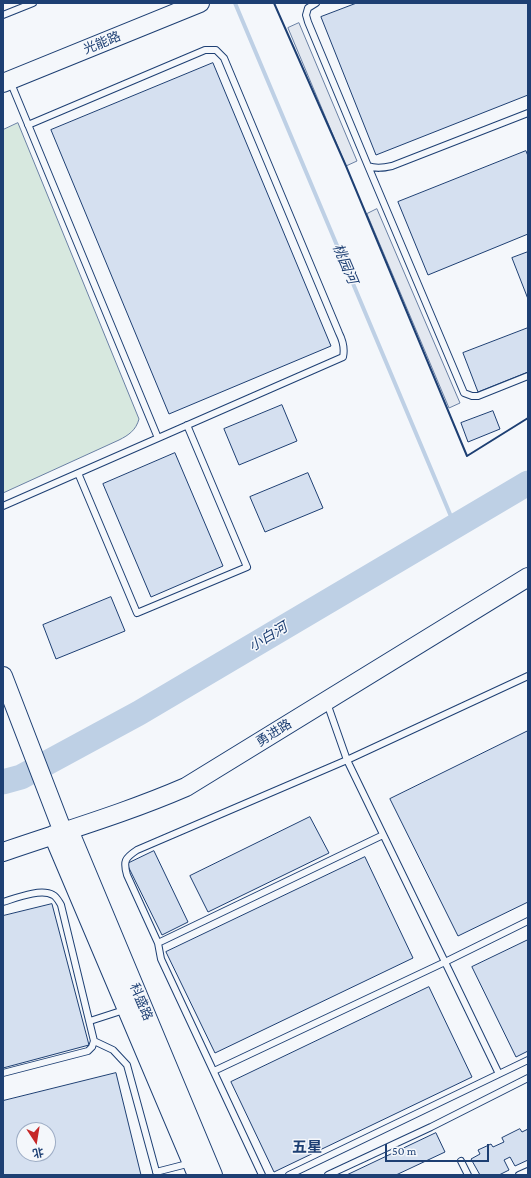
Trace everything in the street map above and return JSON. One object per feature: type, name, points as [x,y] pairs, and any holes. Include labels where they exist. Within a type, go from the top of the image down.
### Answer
[{"type":"street","name":"光能路","points":[[6,82],[200,3]]},
{"type":"street","name":"勇进路","points":[[3,852],[155,800],[186,787],[528,577]]},
{"type":"street","name":"科盛路","points":[[3,676],[62,832],[134,1007],[194,1169]]},
{"type":"street","name":"科盛路","points":[[134,1007],[212,1175]]},
{"type":"lane","points":[[3,15],[33,3]]},
{"type":"lane","points":[[316,3],[306,5],[308,22],[464,393],[472,396],[478,396],[528,376]]},
{"type":"lane","points":[[3,506],[343,357],[344,352],[340,333],[224,58],[216,50],[205,50],[28,124]]},
{"type":"lane","points":[[6,82],[28,124],[158,438]]},
{"type":"lane","points":[[368,166],[382,169],[392,166],[527,114],[528,121]]},
{"type":"lane","points":[[78,473],[137,614],[247,567],[187,425]]},
{"type":"lane","points":[[262,1175],[161,959],[158,943],[124,865],[128,856],[137,850],[347,760],[528,676]]},
{"type":"lane","points":[[326,701],[347,760],[499,1074]]},
{"type":"lane","points":[[158,943],[383,835]]},
{"type":"lane","points":[[3,902],[38,893],[53,895],[58,900],[61,905],[94,1041],[92,1047],[88,1051],[3,1074]]},
{"type":"lane","points":[[214,1071],[445,962],[528,921]]},
{"type":"lane","points":[[90,1022],[134,1007]]},
{"type":"lane","points":[[94,1041],[113,1050],[127,1065],[156,1173],[194,1169]]},
{"type":"lane","points":[[288,1175],[528,1060]]},
{"type":"lane","points":[[328,1175],[438,1123],[528,1078]]},
{"type":"lane","points":[[461,1161],[468,1175]]},
{"type":"lane","points":[[519,1175],[528,1170]]},
{"type":"shaded area","points":[[299,23],[357,161],[346,166],[288,28]]},
{"type":"shaded area","points":[[18,123],[139,419],[134,429],[123,438],[3,493],[3,130]]},
{"type":"shaded area","points":[[377,209],[460,403],[449,408],[367,214]]},
{"type":"building","points":[[357,3],[528,3],[528,95],[376,155],[321,17]]},
{"type":"building","points":[[213,63],[331,346],[169,414],[51,130]]},
{"type":"building","points":[[526,151],[528,156],[528,234],[428,275],[398,202]]},
{"type":"building","points":[[528,252],[528,299],[512,258]]},
{"type":"building","points":[[528,328],[528,372],[478,392],[463,353]]},
{"type":"building","points":[[282,405],[297,441],[239,465],[224,429]]},
{"type":"building","points":[[493,411],[500,429],[468,442],[461,423]]},
{"type":"building","points":[[175,453],[223,566],[151,597],[103,484]]},
{"type":"building","points":[[308,473],[323,508],[265,532],[250,497]]},
{"type":"building","points":[[111,597],[125,631],[56,659],[43,625]]},
{"type":"building","points":[[528,731],[528,902],[458,936],[390,799]]},
{"type":"building","points":[[310,817],[329,853],[208,912],[190,876]]},
{"type":"building","points":[[154,851],[188,922],[162,935],[127,864]]},
{"type":"building","points":[[365,857],[413,958],[215,1053],[166,952]]},
{"type":"building","points":[[52,904],[89,1045],[3,1068],[3,916]]},
{"type":"building","points":[[528,940],[528,1051],[516,1057],[472,967]]},
{"type":"building","points":[[429,987],[472,1077],[274,1172],[231,1082]]},
{"type":"building","points":[[116,1073],[141,1175],[3,1175],[3,1101]]},
{"type":"building","points":[[520,1129],[522,1132],[528,1129],[528,1160],[515,1166],[510,1157],[504,1160],[509,1170],[499,1175],[480,1175],[471,1159],[480,1154],[478,1150],[491,1144],[493,1147],[504,1142],[502,1138]]},
{"type":"building","points":[[436,1133],[445,1152],[396,1175],[347,1175]]},
{"type":"waterway","name":"桃园河","points":[[235,3],[455,526]]},
{"type":"waterway","name":"小白河","points":[[3,782],[21,777],[139,713],[528,483]]},
{"type":"wall","points":[[274,3],[346,166],[467,456],[528,418]]},
{"type":"district","name":"五星","points":[[307,1147]]}]
